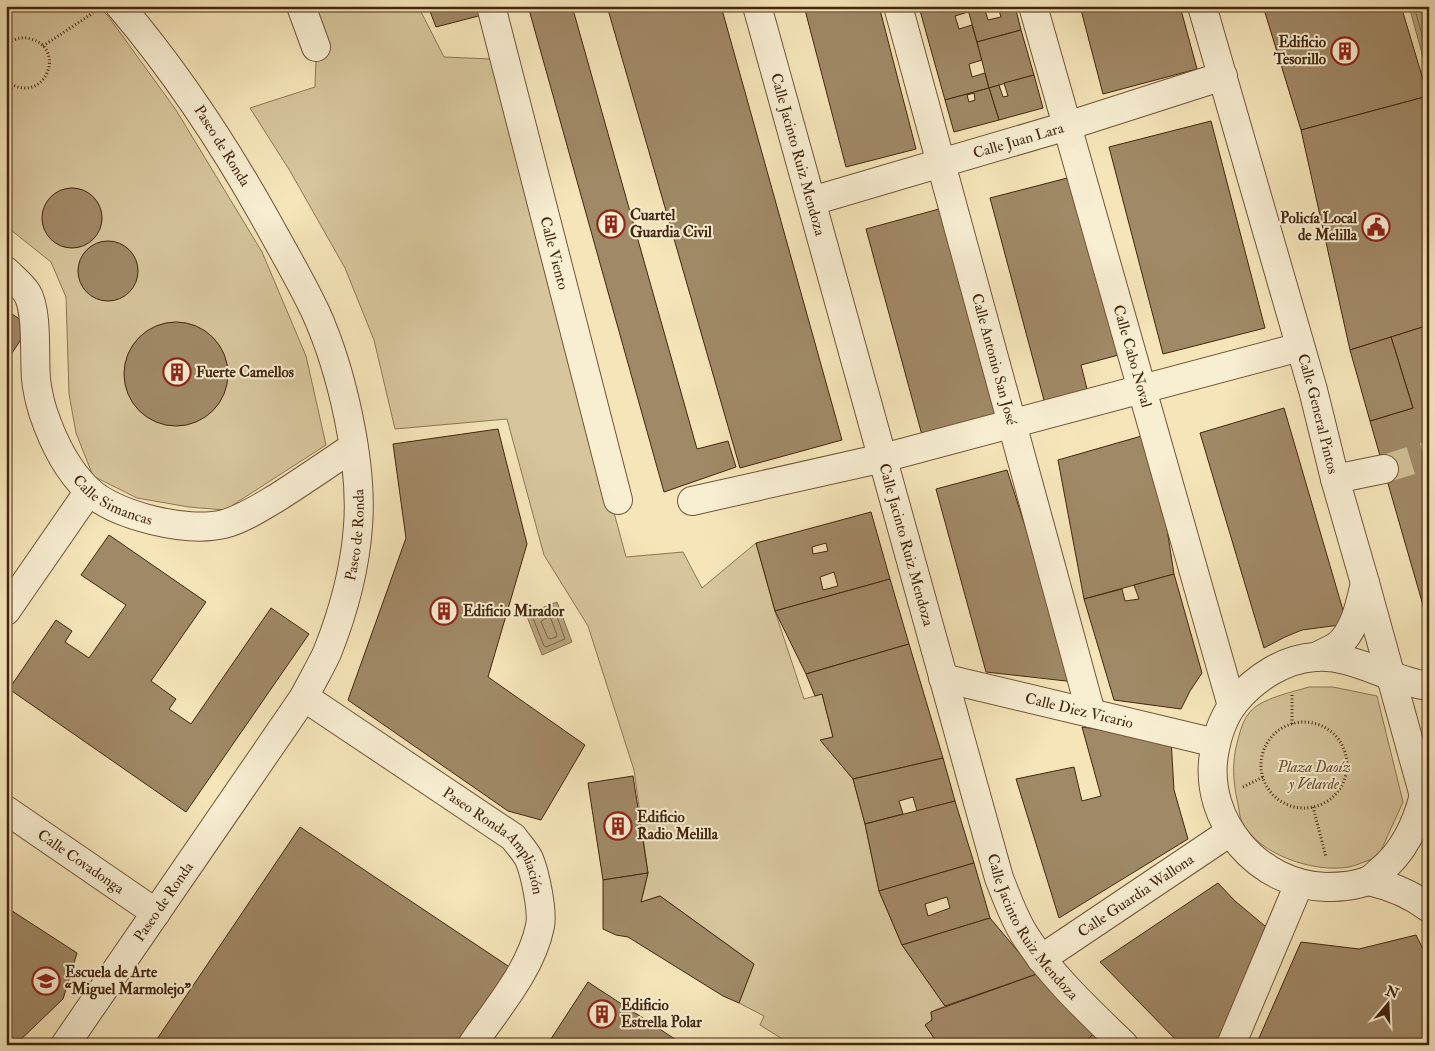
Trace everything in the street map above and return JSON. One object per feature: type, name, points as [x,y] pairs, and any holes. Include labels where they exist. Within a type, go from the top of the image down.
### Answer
[{"type":"street","points":[[301,6],[316,47]]},
{"type":"street","name":"Calle Viento","points":[[491,6],[618,500]]},
{"type":"street","name":"Calle Jacinto Ruiz Mendoza","points":[[758,6],[999,878],[1011,910],[1025,936],[1041,959],[1124,1045]]},
{"type":"street","name":"Calle Antonio San José","points":[[898,6],[1090,713]]},
{"type":"street","name":"Calle Cabo Noval","points":[[1033,6],[1232,706]]},
{"type":"street","name":"Calle General Pintos","points":[[1202,6],[1427,800]]},
{"type":"street","name":"Paseo de Ronda","points":[[65,1045],[304,697],[326,654],[340,614],[354,561],[358,525],[353,446],[337,370],[316,313],[234,162],[188,93],[143,33],[108,9]]},
{"type":"street","name":"Calle Juan Lara","points":[[812,200],[1067,126],[1222,76]]},
{"type":"street","name":"Calle Simancas","points":[[6,271],[28,294],[34,317],[36,379],[43,412],[55,440],[69,467],[89,491],[118,509],[152,520],[184,527],[223,524],[255,510],[307,478],[353,446]]},
{"type":"street","points":[[692,501],[883,458],[1300,347]]},
{"type":"street","points":[[1335,479],[1384,469]]},
{"type":"street","points":[[6,611],[89,491]]},
{"type":"street","points":[[1366,583],[1359,608],[1350,629],[1338,645],[1316,657],[1292,662],[1267,673],[1243,692],[1232,706],[1216,742],[1213,762],[1216,800],[1230,832],[1244,850],[1260,864],[1279,876],[1299,884],[1316,887],[1351,885],[1369,881],[1402,849],[1427,800]]},
{"type":"street","points":[[1316,657],[1351,663],[1429,686]]},
{"type":"street","name":"Calle Diez Vicario","points":[[943,678],[1216,742]]},
{"type":"street","name":"Paseo Ronda Ampliación","points":[[304,697],[513,837],[528,858],[538,892],[541,924],[532,951],[514,984],[472,1045]]},
{"type":"street","name":"Calle Covadonga","points":[[6,810],[156,912]]},
{"type":"street","name":"Calle Guardia Wallona","points":[[1041,959],[1230,832]]},
{"type":"street","points":[[1369,881],[1396,889],[1429,908]]},
{"type":"street","points":[[1231,1045],[1299,884]]},
{"type":"path","points":[[43,46],[108,9]]},
{"type":"path","points":[[6,45],[18,38],[27,37],[36,40],[49,54],[50,64],[48,74],[42,82],[32,88],[13,86],[6,81]]},
{"type":"path","points":[[6,98],[13,86]]},
{"type":"path","points":[[1306,722],[1319,725],[1331,732],[1340,742],[1346,754],[1347,768],[1344,782],[1336,794],[1326,802],[1313,807],[1300,808],[1288,805],[1277,798],[1268,788],[1263,777],[1262,757],[1270,739],[1280,730],[1292,724],[1306,722]]},
{"type":"path","points":[[1313,807],[1333,887]]},
{"type":"green space","points":[[6,6],[98,6],[108,16],[176,110],[262,252],[306,356],[326,445],[225,510],[189,507],[137,498],[93,476],[76,433],[69,394],[66,297],[51,262],[6,226]]},
{"type":"green space","points":[[318,6],[418,6],[444,57],[492,59],[626,557],[683,552],[702,588],[756,543],[775,611],[804,699],[822,694],[833,737],[821,740],[853,779],[865,824],[879,891],[902,945],[945,1006],[931,1012],[932,1020],[925,1025],[939,1045],[792,1045],[760,1025],[764,1016],[739,1003],[753,963],[660,896],[641,902],[648,873],[634,770],[588,626],[544,555],[507,419],[395,429],[374,340],[345,268],[290,171],[250,108],[315,87]]},
{"type":"green space","name":"Plaza Daoíz y Velarde","points":[[1309,687],[1333,687],[1377,696],[1403,802],[1378,857],[1349,867],[1320,867],[1289,859],[1261,844],[1250,834],[1240,817],[1234,764],[1235,750],[1244,722],[1249,713],[1258,705],[1283,694]]},
{"type":"water","points":[[1409,6],[1429,6],[1429,79]]},
{"type":"water","points":[[557,602],[572,642],[542,655],[526,614]]},
{"type":"building","points":[[428,6],[488,6],[490,13],[436,27]]},
{"type":"building","name":"Cuartel Guardia Civil","points":[[528,6],[572,6],[697,449],[728,441],[736,467],[664,492]]},
{"type":"building","points":[[607,6],[721,6],[842,440],[740,468]]},
{"type":"building","points":[[804,6],[879,6],[916,149],[846,167]]},
{"type":"building","points":[[967,6],[968,12],[955,16],[959,29],[972,25],[982,60],[969,64],[972,77],[985,73],[989,88],[945,100],[919,7]]},
{"type":"building","points":[[967,6],[1015,6],[1021,30],[977,42]],"holes":[[[998,7],[1001,17],[988,20],[985,10]]]},
{"type":"building","points":[[1080,6],[1180,6],[1197,69],[1103,94]]},
{"type":"building","name":"Edificio Tesorillo","points":[[1263,6],[1401,6],[1428,96],[1301,130]]},
{"type":"building","points":[[1021,30],[1034,75],[989,88],[977,42]]},
{"type":"building","points":[[1034,75],[1043,108],[999,120],[989,88],[999,85],[1003,97],[1008,96],[1004,83]]},
{"type":"building","points":[[989,88],[999,120],[954,132],[945,100]],"holes":[[[974,93],[975,100],[969,102],[967,95]]]},
{"type":"building","name":"Policía Local de Melilla","points":[[1428,96],[1429,325],[1350,350],[1301,130]]},
{"type":"building","points":[[1211,121],[1265,328],[1163,354],[1109,147]]},
{"type":"building","points":[[1079,175],[1126,353],[1081,365],[1088,393],[1045,404],[990,198]]},
{"type":"building","points":[[66,188],[78,188],[89,193],[97,201],[102,212],[100,230],[89,243],[78,248],[66,248],[55,243],[47,235],[42,224],[42,212],[47,201],[55,193]]},
{"type":"building","points":[[939,209],[995,415],[922,435],[866,229]]},
{"type":"building","points":[[102,241],[114,241],[125,246],[133,254],[138,265],[136,283],[125,296],[114,301],[102,301],[91,296],[83,288],[78,277],[78,265],[83,254],[91,246]]},
{"type":"building","points":[[6,310],[30,326],[6,362]]},
{"type":"building","name":"Fuerte Camellos","points":[[176,322],[196,326],[213,337],[224,354],[228,374],[224,394],[213,411],[196,422],[176,426],[156,422],[139,411],[128,394],[124,374],[128,354],[139,337],[156,326]]},
{"type":"building","points":[[1429,325],[1429,412],[1424,418],[1429,434],[1429,626],[1370,421],[1413,408],[1391,337]]},
{"type":"building","points":[[1391,337],[1413,408],[1370,421],[1350,350]]},
{"type":"building","points":[[1284,408],[1347,624],[1302,630],[1264,648],[1200,433]]},
{"type":"building","name":"Edificio Mirador","points":[[498,429],[527,544],[488,677],[585,745],[541,820],[508,811],[348,700],[406,538],[393,444]]},
{"type":"building","points":[[1152,433],[1174,574],[1084,599],[1058,460]]},
{"type":"building","points":[[1007,470],[1075,682],[986,672],[936,489]]},
{"type":"building","points":[[871,512],[890,579],[775,611],[756,543]],"holes":[[[826,543],[828,551],[813,554],[812,547]],[[834,572],[838,586],[823,590],[820,577]]]},
{"type":"building","points":[[109,535],[206,602],[151,681],[176,699],[169,709],[191,724],[271,608],[309,634],[186,812],[9,689],[56,620],[72,631],[65,642],[89,658],[126,605],[81,575]]},
{"type":"building","points":[[1174,574],[1202,673],[1181,709],[1114,700],[1084,599],[1122,589],[1125,601],[1139,599],[1134,585]]},
{"type":"building","points":[[890,579],[909,644],[806,674],[775,611]]},
{"type":"building","points":[[909,644],[943,758],[853,779],[820,740],[833,737],[822,694],[815,696],[806,674]]},
{"type":"building","points":[[1082,727],[1171,739],[1174,790],[1188,839],[1059,918],[1016,779],[1074,767],[1082,801],[1101,796]]},
{"type":"building","points":[[943,758],[955,801],[917,811],[913,797],[899,801],[903,814],[865,824],[853,779]]},
{"type":"building","name":"Edificio Radio Melilla","points":[[633,776],[648,873],[603,880],[588,783]]},
{"type":"building","points":[[955,801],[974,863],[879,891],[865,824]]},
{"type":"building","points":[[300,827],[511,968],[460,1045],[153,1045]]},
{"type":"building","points":[[974,863],[990,918],[902,945],[879,891]],"holes":[[[947,897],[950,908],[928,916],[925,904]]]},
{"type":"building","points":[[648,873],[641,902],[660,896],[754,964],[739,1003],[723,996],[628,937],[616,935],[603,929],[603,880]]},
{"type":"building","points":[[1218,883],[1235,901],[1271,931],[1219,1045],[1181,1045],[1100,962]]},
{"type":"building","points":[[6,907],[77,953],[63,999],[15,1045],[6,1045]]},
{"type":"building","points":[[990,918],[1037,974],[945,1006],[902,945]]},
{"type":"building","points":[[1416,935],[1429,961],[1429,1045],[1256,1045],[1301,942],[1359,949]]},
{"type":"building","points":[[1037,974],[1095,1032],[1082,1045],[939,1045],[925,1025],[932,1020],[931,1012]]},
{"type":"building","name":"Edificio Estrella Polar","points":[[588,982],[684,1045],[547,1045]]},
{"type":"building","points":[[1095,1032],[1108,1045],[1082,1045]]},
{"type":"tunnel","points":[[1384,469],[1429,455]]},
{"type":"place","name":"Edificio Tesorillo","points":[[1345,51]]},
{"type":"place","name":"Cuartel Guardia Civil","points":[[611,224]]},
{"type":"place","name":"Policía Local de Melilla","points":[[1376,227]]},
{"type":"place","name":"Fuerte Camellos","points":[[177,372]]},
{"type":"place","name":"Edificio Mirador","points":[[444,611]]},
{"type":"place","name":"Edificio Radio Melilla","points":[[618,826]]},
{"type":"place","name":"Escuela de Arte “Miguel Marmolejo”","points":[[46,981]]},
{"type":"place","name":"Edificio Estrella Polar","points":[[602,1014]]}]
